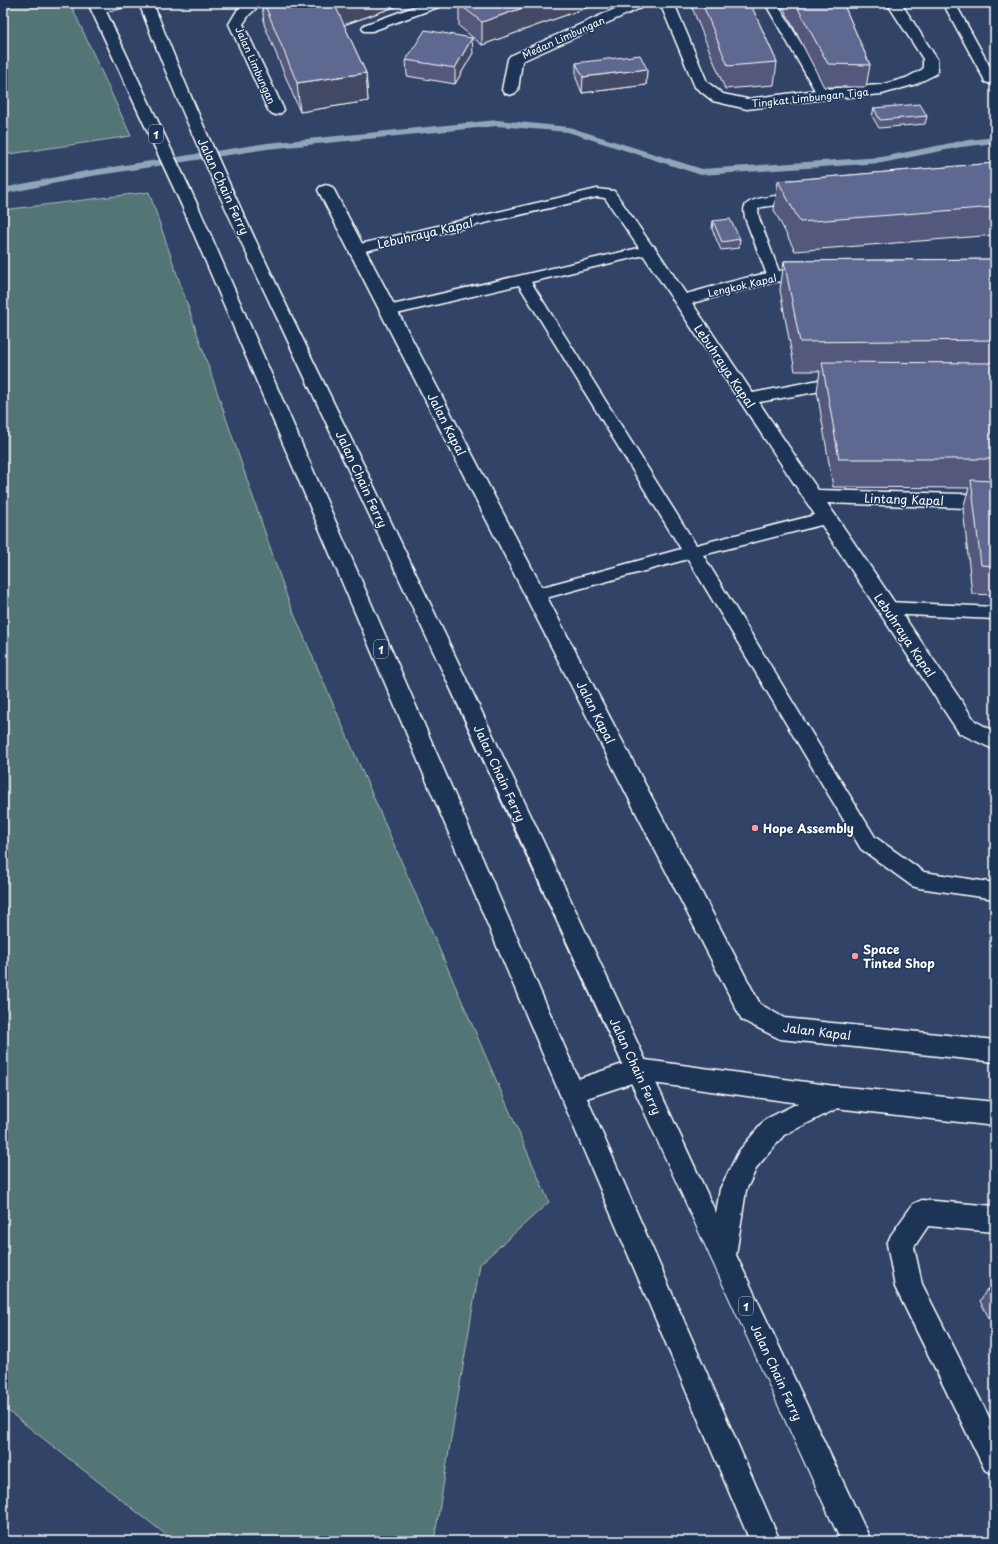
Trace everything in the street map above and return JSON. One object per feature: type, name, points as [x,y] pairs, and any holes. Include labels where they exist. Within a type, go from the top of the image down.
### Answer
[{"type":"main road","points":[[97,6],[124,3]]},
{"type":"main road","name":"Jalan Chain Ferry","points":[[146,3],[165,53],[229,199],[446,656],[638,1070],[722,1256],[856,1541]]},
{"type":"main road","name":"Jalan Limbungan","points":[[255,3],[244,12],[236,24],[276,110]]},
{"type":"main road","name":"Medan Limbungan","points":[[510,90],[515,59],[640,3]]},
{"type":"main road","name":"Tingkat Limbungan Tiga","points":[[667,3],[700,84],[718,98],[747,104],[824,94],[882,89],[911,81],[931,71],[930,59],[894,3]]},
{"type":"main road","name":"1","points":[[97,6],[190,206],[765,1541]]},
{"type":"main road","name":"Jalan Kapal","points":[[326,190],[751,1012],[780,1028],[995,1051]]},
{"type":"main road","name":"Lebuhraya Kapal","points":[[648,250],[967,727],[995,742]]},
{"type":"main road","name":"Lengkok Kapal","points":[[681,300],[774,277],[829,273]]},
{"type":"main road","name":"Lintang Kapal","points":[[813,496],[995,502]]},
{"type":"main road","points":[[572,1092],[638,1070],[835,1097],[995,1114]]},
{"type":"main road","points":[[722,1256],[732,1189],[748,1159],[775,1127],[835,1097]]},
{"type":"main road","points":[[995,1219],[922,1213],[900,1244],[909,1287],[995,1460]]},
{"type":"lane","points":[[368,28],[437,3]]},
{"type":"lane","points":[[771,3],[824,94]]},
{"type":"lane","points":[[949,3],[990,78],[995,81]]},
{"type":"lane","name":"Lebuhraya Kapal","points":[[356,249],[596,193],[609,194],[648,250]]},
{"type":"lane","points":[[774,277],[752,218],[751,207],[758,203],[813,196]]},
{"type":"lane","points":[[388,311],[648,250]]},
{"type":"lane","points":[[523,280],[692,552],[868,843],[920,880],[995,891]]},
{"type":"lane","points":[[748,399],[829,383],[860,382]]},
{"type":"lane","points":[[535,595],[692,552],[827,518]]},
{"type":"lane","points":[[887,608],[995,613]]},
{"type":"green space","points":[[3,3],[70,3],[131,136],[3,155]]},
{"type":"green space","points":[[149,192],[288,600],[549,1202],[480,1264],[434,1541],[174,1541],[3,1407],[3,210]]},
{"type":"building","points":[[264,3],[334,3],[366,73],[297,83]]},
{"type":"building","points":[[537,3],[482,22],[459,4]]},
{"type":"building","points":[[702,3],[750,3],[777,62],[728,66]]},
{"type":"building","points":[[795,3],[843,3],[870,65],[828,64]]},
{"type":"building","points":[[425,30],[472,38],[455,68],[406,60]]},
{"type":"building","points":[[640,55],[647,69],[583,77],[576,63]]},
{"type":"building","points":[[920,104],[927,116],[880,120],[874,108]]},
{"type":"building","points":[[995,163],[995,207],[800,222],[778,181]]},
{"type":"building","points":[[730,219],[740,239],[722,242],[713,221]]},
{"type":"building","points":[[995,259],[995,340],[800,342],[784,261]]},
{"type":"building","points":[[822,362],[995,363],[995,459],[839,459]]},
{"type":"building","points":[[971,480],[995,481],[995,566],[981,565]]},
{"type":"building","points":[[987,1289],[995,1290],[995,1305]]},
{"type":"waterway","points":[[3,191],[86,174],[267,146],[497,123],[569,130],[701,172],[882,160],[961,144],[995,140]]},
{"type":"place","name":"Hope Assembly","points":[[755,828]]},
{"type":"place","name":"Space Tinted Shop","points":[[855,956]]}]
